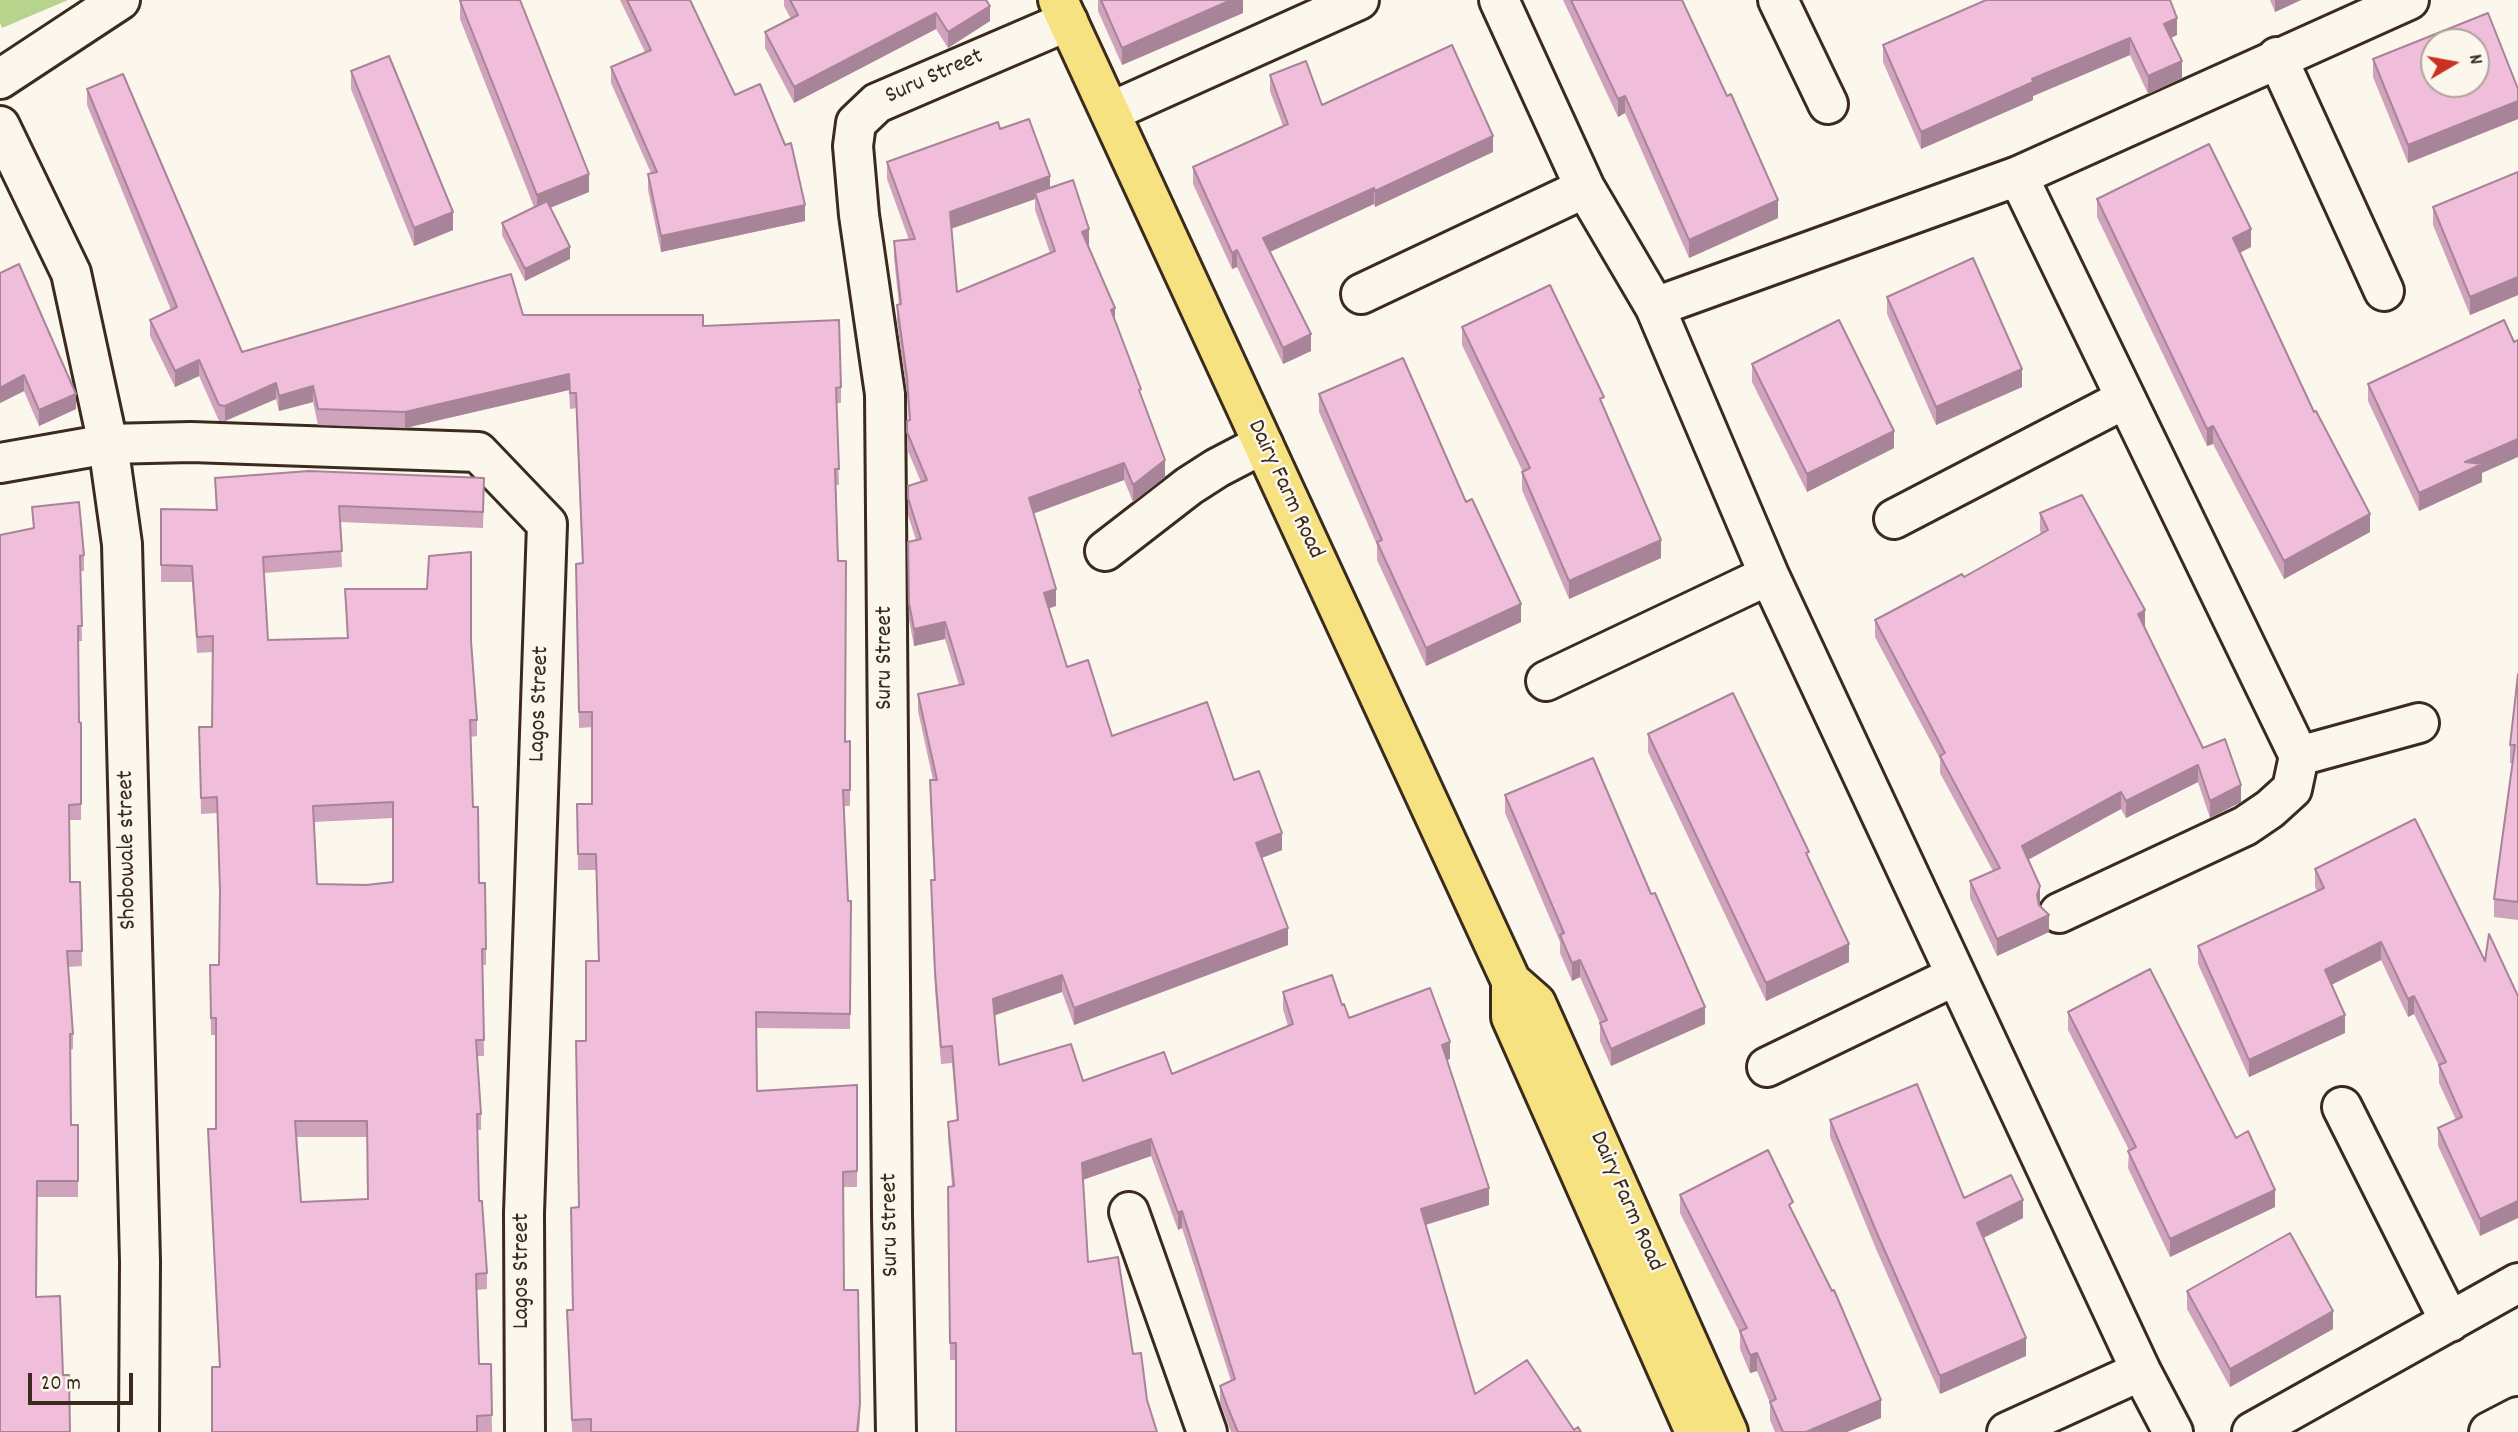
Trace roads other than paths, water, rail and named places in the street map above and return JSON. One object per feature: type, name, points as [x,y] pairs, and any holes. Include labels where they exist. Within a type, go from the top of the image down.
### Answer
[{"type":"main road","name":"Dairy Farm Road","points":[[1063,10],[1511,981],[1536,1003],[1728,1432]]},
{"type":"main road","name":"Dairy Farm Road","points":[[1511,981],[1511,1017],[1695,1432]]},
{"type":"street","points":[[0,79],[120,0]]},
{"type":"street","points":[[1110,112],[1359,0]]},
{"type":"street","points":[[1499,0],[1586,188],[1655,307],[1769,575],[2141,1371],[2173,1432]]},
{"type":"street","points":[[1778,0],[1828,104]]},
{"type":"street","points":[[1655,307],[2018,176],[2277,57],[2409,0]]},
{"type":"street","name":"Suru Street","points":[[896,1432],[885,394],[859,215],[853,146],[856,123],[877,103],[1063,10]]},
{"type":"street","points":[[2277,57],[2384,290]]},
{"type":"street","name":"Shobowale street","points":[[0,126],[71,273],[108,444],[122,544],[140,1261],[139,1432]]},
{"type":"street","points":[[2018,176],[2299,756],[2292,789],[2270,809],[2245,826],[2059,912]]},
{"type":"street","points":[[1361,294],[1586,188]]},
{"type":"street","points":[[1894,519],[2125,399]]},
{"type":"street","name":"Lagos Street","points":[[15,460],[108,444],[191,442],[478,452],[547,524],[524,1213],[525,1432]]},
{"type":"street","points":[[1105,551],[1189,486],[1263,444]]},
{"type":"street","points":[[1546,681],[1769,575]]},
{"type":"street","points":[[2299,756],[2419,723]]},
{"type":"street","points":[[1767,1067],[1955,976]]},
{"type":"street","points":[[2342,1107],[2450,1322]]},
{"type":"street","points":[[1129,1212],[1207,1432]]},
{"type":"street","points":[[2252,1432],[2518,1283]]},
{"type":"street","points":[[2007,1432],[2141,1371]]},
{"type":"street","points":[[2489,1432],[2518,1417]]}]
